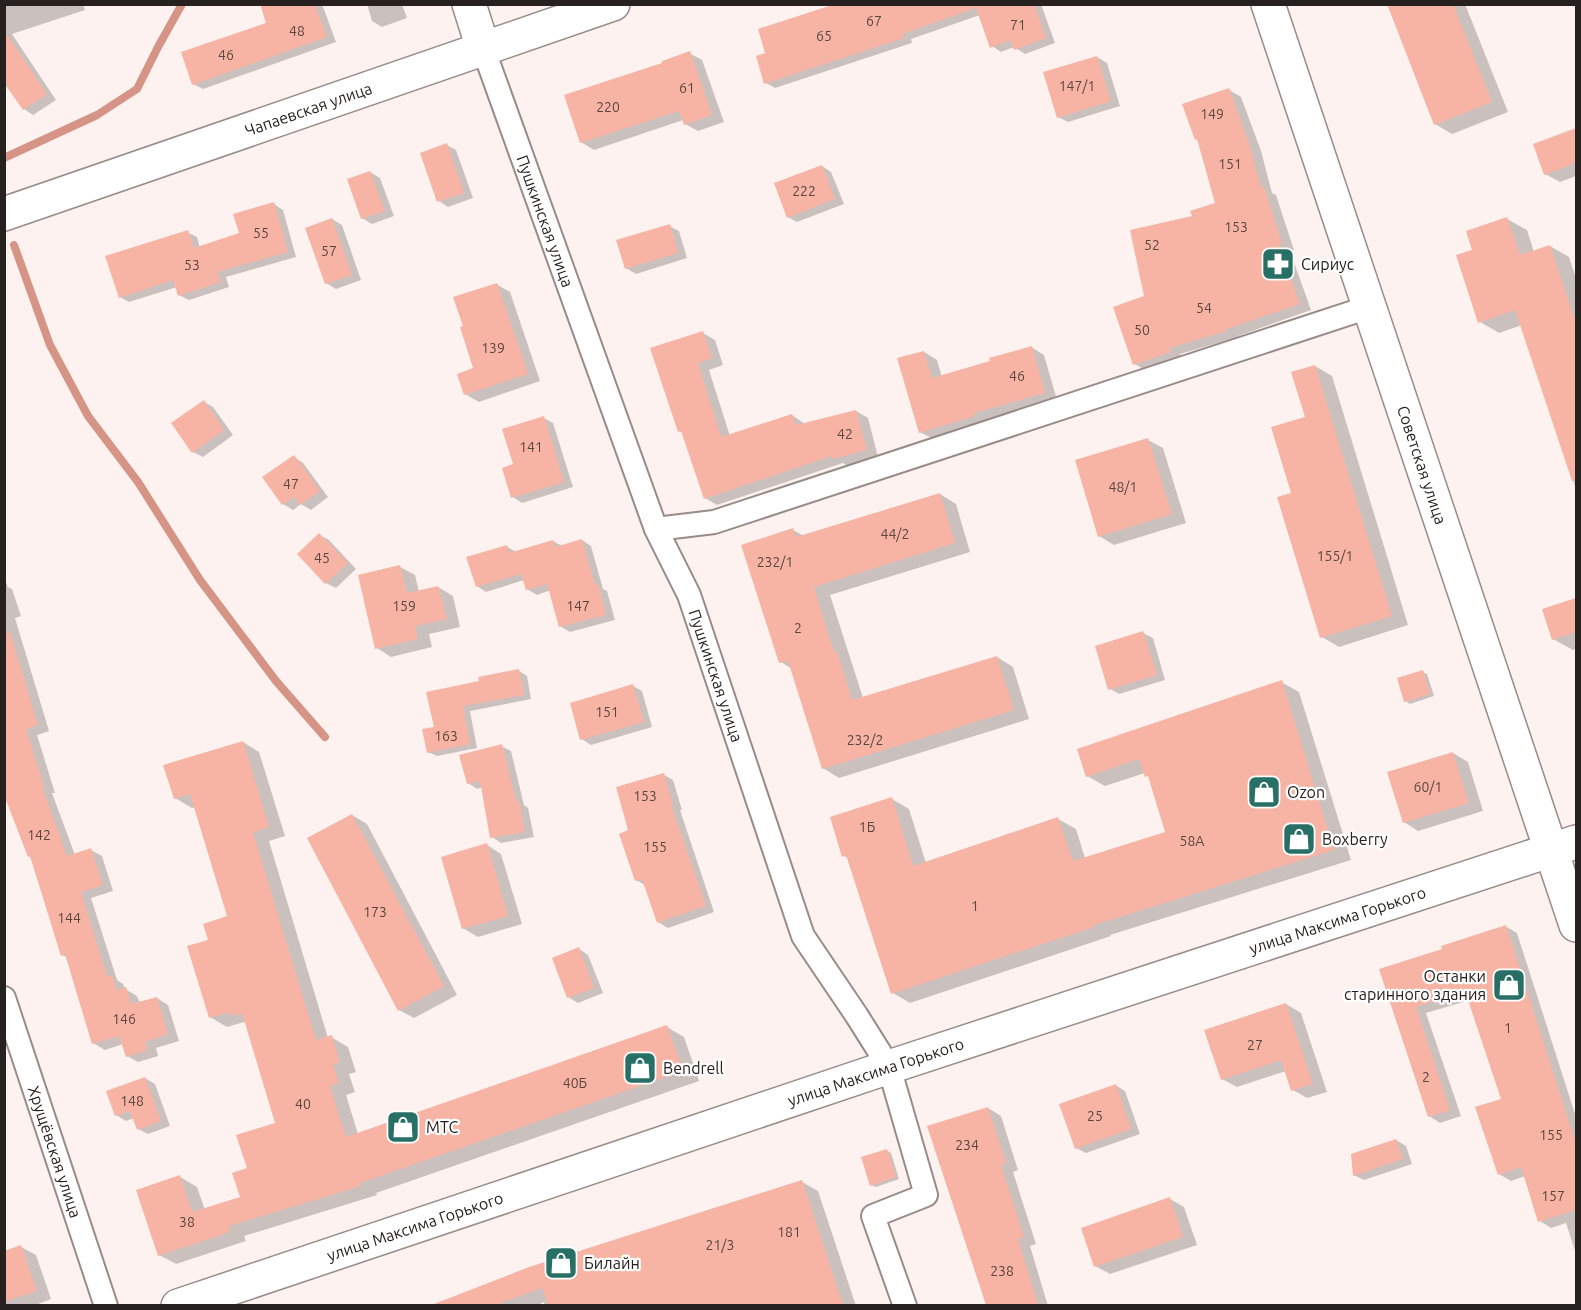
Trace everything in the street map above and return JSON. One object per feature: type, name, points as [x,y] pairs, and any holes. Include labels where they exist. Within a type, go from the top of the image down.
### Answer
[{"type":"main road","name":"Пушкинская улица","points":[[469,4],[483,48]]},
{"type":"main road","name":"Чапаевская улица","points":[[4,214],[613,4]]},
{"type":"main road","name":"Советская улица","points":[[1268,4],[1369,307],[1564,846],[1576,926]]},
{"type":"main road","name":"улица Максима Горького","points":[[178,1305],[889,1067],[1564,846]]},
{"type":"street","name":"Пушкинская улица","points":[[483,48],[656,530],[689,595],[803,936],[889,1067],[926,1195],[873,1216],[905,1305]]},
{"type":"street","points":[[656,530],[714,522],[1369,307]]},
{"type":"street","name":"Хрущёвская улица","points":[[4,998],[106,1305]]},
{"type":"building","points":[[260,4],[315,4],[327,37],[192,85],[181,52],[266,23]]},
{"type":"building","points":[[835,4],[1034,4],[1046,38],[1014,50],[1010,40],[990,48],[976,8],[902,34],[904,38],[764,84],[756,56],[765,53],[758,29]]},
{"type":"building","points":[[1387,4],[1453,4],[1492,102],[1434,125]]},
{"type":"building","points":[[4,30],[47,94],[23,110],[4,83]]},
{"type":"building","points":[[690,51],[712,115],[684,125],[679,111],[580,143],[564,95],[662,63],[662,61]]},
{"type":"building","points":[[1097,56],[1111,101],[1057,118],[1043,72]]},
{"type":"building","points":[[1229,88],[1249,143],[1261,187],[1264,187],[1282,243],[1279,244],[1300,304],[1227,329],[1227,331],[1169,348],[1171,352],[1133,365],[1113,307],[1144,296],[1130,230],[1192,216],[1190,211],[1215,203],[1197,139],[1195,140],[1182,104]]},
{"type":"building","points":[[1576,128],[1576,163],[1544,175],[1533,144]]},
{"type":"building","points":[[447,143],[464,193],[437,202],[420,153]]},
{"type":"building","points":[[822,165],[835,199],[787,218],[774,183]]},
{"type":"building","points":[[370,171],[385,211],[361,219],[347,179]]},
{"type":"building","points":[[274,202],[288,252],[217,272],[221,282],[178,296],[173,280],[119,298],[105,256],[188,230],[194,248],[239,233],[233,214]]},
{"type":"building","points":[[1507,217],[1520,255],[1550,245],[1576,323],[1576,480],[1572,481],[1515,310],[1478,323],[1456,255],[1472,250],[1466,231]]},
{"type":"building","points":[[332,218],[352,275],[325,284],[305,228]]},
{"type":"building","points":[[670,224],[678,253],[625,269],[616,240]]},
{"type":"building","points":[[497,283],[528,374],[464,395],[457,374],[473,368],[453,297]]},
{"type":"building","points":[[703,331],[712,358],[698,363],[721,437],[792,414],[796,425],[856,410],[867,450],[833,459],[832,456],[704,499],[681,431],[678,432],[650,348]]},
{"type":"building","points":[[1032,346],[1045,393],[974,413],[975,416],[919,433],[897,358],[924,351],[932,378]]},
{"type":"building","points":[[1315,365],[1392,616],[1320,638],[1277,497],[1291,493],[1271,427],[1305,417],[1291,372]]},
{"type":"building","points":[[204,400],[224,430],[192,453],[171,423]]},
{"type":"building","points":[[544,416],[564,482],[511,498],[502,468],[513,464],[502,429]]},
{"type":"building","points":[[1148,438],[1172,514],[1098,537],[1075,460]]},
{"type":"building","points":[[294,455],[320,491],[300,505],[294,497],[282,505],[262,477]]},
{"type":"building","points":[[940,493],[955,543],[814,587],[834,652],[837,651],[852,700],[997,656],[1014,710],[822,769],[788,661],[779,663],[741,545],[793,528],[796,537]]},
{"type":"building","points":[[319,533],[348,563],[325,584],[297,554]]},
{"type":"building","points":[[582,539],[606,615],[559,627],[547,584],[526,590],[521,574],[476,587],[466,557],[507,545],[509,553],[553,540],[555,547]]},
{"type":"building","points":[[400,565],[407,593],[438,586],[447,619],[415,626],[418,639],[375,649],[358,575]]},
{"type":"building","points":[[1576,598],[1576,632],[1552,640],[1542,609]]},
{"type":"building","points":[[1143,631],[1157,675],[1108,690],[1095,646]]},
{"type":"building","points":[[10,632],[38,725],[26,729],[44,786],[42,787],[67,856],[91,848],[103,885],[81,892],[107,977],[112,975],[116,990],[126,987],[131,1004],[157,997],[168,1034],[145,1042],[147,1050],[126,1057],[119,1036],[92,1044],[65,954],[61,956],[30,856],[28,857],[4,795],[4,633]]},
{"type":"building","points":[[519,669],[524,695],[463,706],[470,744],[427,753],[422,729],[434,727],[426,692],[479,681],[478,677]]},
{"type":"building","points":[[1423,670],[1430,694],[1404,702],[1397,678]]},
{"type":"building","points":[[1282,680],[1334,850],[1094,925],[1094,927],[891,994],[846,855],[842,857],[830,817],[892,797],[913,866],[1058,817],[1073,861],[1165,832],[1148,776],[1145,777],[1139,759],[1086,777],[1077,749]]},
{"type":"building","points":[[633,684],[644,722],[580,740],[570,703]]},
{"type":"building","points":[[243,741],[269,827],[253,832],[316,1040],[332,1035],[340,1062],[333,1064],[339,1083],[330,1086],[346,1137],[667,1025],[683,1071],[360,1183],[361,1186],[229,1226],[230,1232],[158,1256],[136,1190],[180,1175],[192,1212],[240,1197],[232,1173],[247,1168],[236,1135],[275,1123],[242,1013],[231,1016],[230,1012],[209,1018],[187,946],[208,940],[203,924],[227,916],[190,794],[174,799],[163,765]]},
{"type":"building","points":[[502,744],[516,801],[519,801],[525,832],[490,838],[480,781],[467,784],[459,755]]},
{"type":"building","points":[[1453,752],[1469,803],[1403,823],[1387,772]]},
{"type":"building","points":[[664,773],[673,805],[671,805],[706,906],[657,923],[642,879],[635,881],[619,834],[628,830],[616,787]]},
{"type":"building","points":[[352,814],[444,986],[398,1011],[307,838]]},
{"type":"building","points":[[487,843],[508,916],[462,929],[441,857]]},
{"type":"building","points":[[1506,925],[1576,1144],[1576,1210],[1538,1222],[1521,1167],[1498,1175],[1475,1107],[1501,1099],[1465,991],[1416,1007],[1450,1110],[1428,1117],[1379,969]]},
{"type":"building","points":[[579,947],[594,988],[567,998],[552,958]]},
{"type":"building","points":[[1286,1003],[1313,1084],[1291,1091],[1281,1060],[1221,1080],[1204,1030]]},
{"type":"building","points":[[145,1077],[161,1121],[137,1130],[130,1111],[115,1116],[106,1091]]},
{"type":"building","points":[[1116,1084],[1131,1129],[1075,1149],[1059,1104]]},
{"type":"building","points":[[988,1107],[1006,1163],[1001,1165],[1024,1237],[1018,1239],[1038,1305],[986,1305],[927,1126]]},
{"type":"building","points":[[1396,1139],[1403,1159],[1353,1176],[1351,1154]]},
{"type":"building","points":[[887,1149],[896,1177],[870,1186],[861,1157]]},
{"type":"building","points":[[802,1180],[843,1305],[548,1305],[542,1288],[496,1305],[434,1305],[529,1267]]},
{"type":"building","points":[[1170,1197],[1183,1237],[1094,1267],[1081,1228]]},
{"type":"building","points":[[21,1245],[37,1291],[4,1302],[4,1251]]},
{"type":"waterway","points":[[4,158],[97,115],[137,89],[182,4]]},
{"type":"waterway","points":[[14,245],[50,345],[88,416],[138,482],[200,580],[276,681],[325,737]]},
{"type":"place","name":"Сириус","points":[[1278,264]]},
{"type":"place","name":"Ozon","points":[[1264,792]]},
{"type":"place","name":"Boxberry","points":[[1299,839]]},
{"type":"place","name":"Останки старинного здания","points":[[1509,985]]},
{"type":"place","name":"Bendrell","points":[[640,1068]]},
{"type":"place","name":"МТС","points":[[403,1127]]},
{"type":"place","name":"Билайн","points":[[561,1263]]}]
